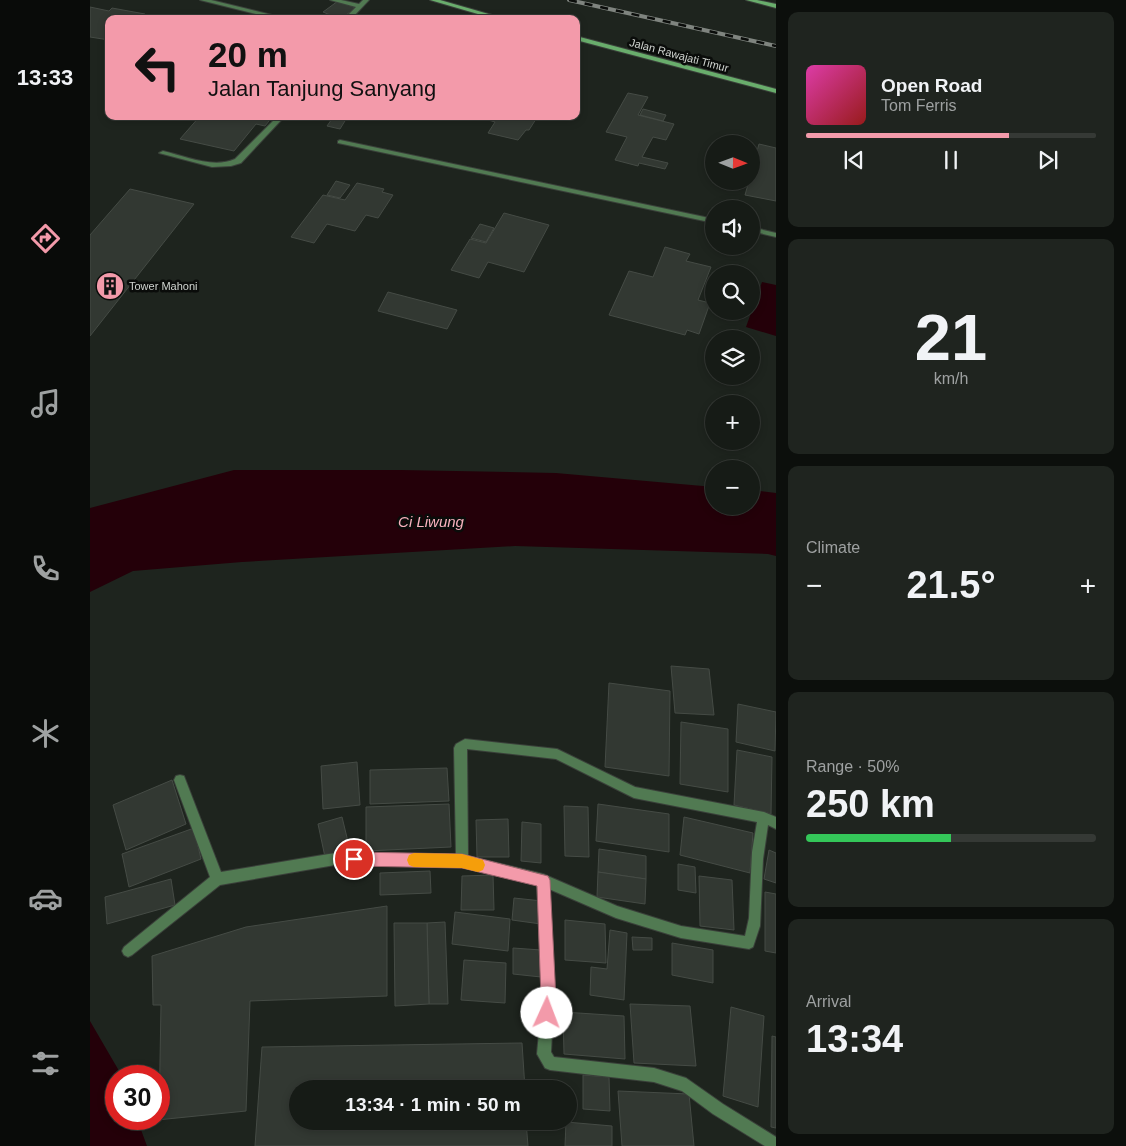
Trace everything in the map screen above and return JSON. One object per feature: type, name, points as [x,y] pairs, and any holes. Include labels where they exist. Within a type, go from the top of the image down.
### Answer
[{"type":"street","points":[[203,0],[268,15]]},
{"type":"street","points":[[333,0],[360,6]]},
{"type":"street","points":[[351,15],[366,0]]},
{"type":"street","points":[[433,0],[488,15]]},
{"type":"street","points":[[749,0],[776,6]]},
{"type":"street","name":"Jalan Rawajati Timur","points":[[580,39],[776,92]]},
{"type":"street","points":[[163,152],[220,166],[231,165],[238,161],[278,120]]},
{"type":"street","points":[[340,142],[705,219]]},
{"type":"street","points":[[760,231],[776,235]]},
{"type":"street","points":[[128,951],[217,879],[336,859],[462,861],[543,880],[625,915],[681,932],[749,943],[754,931],[756,872],[760,834],[770,820],[634,792],[557,754],[465,744],[460,748],[462,861]]},
{"type":"street","points":[[180,780],[217,879]]},
{"type":"street","points":[[543,880],[548,999],[544,1054],[550,1064],[654,1075],[686,1085],[776,1145]]},
{"type":"water","points":[[762,282],[776,285],[776,336],[746,327],[748,320],[760,320],[760,288]]},
{"type":"water","name":"Ci Liwung","points":[[234,470],[401,470],[556,473],[705,486],[705,515],[760,515],[760,491],[776,493],[776,556],[768,554],[515,546],[242,562],[133,571],[90,592],[90,508]]},
{"type":"water","points":[[90,1021],[116,1065],[105,1065],[105,1130],[141,1130],[147,1146],[90,1146]]},
{"type":"building","points":[[338,1],[356,8],[346,15],[330,15],[323,12]]},
{"type":"building","points":[[90,7],[109,11],[112,8],[145,14],[105,15],[105,39],[90,37]]},
{"type":"building","points":[[628,93],[648,97],[638,115],[674,124],[666,140],[653,137],[642,157],[668,163],[665,169],[639,163],[638,166],[615,160],[627,137],[606,132]]},
{"type":"building","points":[[643,109],[666,115],[663,121],[640,115]]},
{"type":"building","points":[[197,120],[270,120],[265,126],[256,124],[234,151],[180,139]]},
{"type":"building","points":[[331,120],[346,120],[340,129],[327,126]]},
{"type":"building","points":[[488,120],[535,120],[529,130],[526,130],[518,140],[488,133],[495,122]]},
{"type":"building","points":[[760,144],[776,148],[776,201],[745,195],[746,190],[760,190]]},
{"type":"building","points":[[336,181],[350,185],[340,198],[327,195]]},
{"type":"building","points":[[357,183],[384,189],[382,192],[393,195],[378,218],[366,215],[355,231],[327,224],[314,243],[291,237],[323,195],[345,200]]},
{"type":"building","name":"Tower Mahoni","points":[[130,189],[194,204],[90,336],[90,235]]},
{"type":"building","points":[[504,213],[549,225],[524,272],[488,262],[479,278],[451,270],[470,239],[486,243]]},
{"type":"building","points":[[480,224],[494,228],[486,242],[471,238]]},
{"type":"building","points":[[665,247],[690,254],[686,261],[705,266],[705,282],[698,300],[705,302],[705,317],[699,334],[687,330],[685,335],[609,315],[629,271],[653,277]]},
{"type":"building","points":[[388,292],[457,310],[447,329],[378,311]]},
{"type":"building","points":[[671,666],[709,669],[714,715],[675,713]]},
{"type":"building","points":[[609,683],[670,691],[669,776],[605,767]]},
{"type":"building","points":[[738,704],[776,712],[775,751],[736,742]]},
{"type":"building","points":[[681,722],[728,729],[728,792],[680,784]]},
{"type":"building","points":[[737,750],[772,757],[771,814],[734,805]]},
{"type":"building","points":[[357,762],[360,805],[323,809],[321,766]]},
{"type":"building","points":[[447,768],[449,801],[370,804],[370,770]]},
{"type":"building","points":[[172,780],[186,824],[126,850],[113,805]]},
{"type":"building","points":[[449,804],[451,847],[366,851],[366,807]]},
{"type":"building","points":[[598,804],[669,814],[669,852],[596,841]]},
{"type":"building","points":[[564,806],[588,807],[589,857],[565,856]]},
{"type":"building","points":[[342,817],[350,850],[325,857],[318,824]]},
{"type":"building","points":[[684,817],[753,833],[750,873],[680,855]]},
{"type":"building","points":[[508,819],[509,857],[477,857],[476,820]]},
{"type":"building","points":[[522,822],[541,824],[541,863],[521,861]]},
{"type":"building","points":[[194,828],[201,859],[129,887],[122,854]]},
{"type":"building","points":[[599,849],[646,856],[646,879],[598,872]]},
{"type":"building","points":[[769,850],[776,853],[776,883],[764,879]]},
{"type":"building","points":[[678,864],[695,867],[696,893],[678,890]]},
{"type":"building","points":[[430,871],[431,893],[380,895],[380,873]]},
{"type":"building","points":[[598,872],[646,879],[645,904],[597,897]]},
{"type":"building","points":[[493,875],[494,910],[461,910],[462,876]]},
{"type":"building","points":[[699,876],[732,880],[734,930],[700,926]]},
{"type":"building","points":[[171,879],[175,905],[107,924],[105,897]]},
{"type":"building","points":[[765,892],[776,894],[776,953],[765,951]]},
{"type":"building","points":[[514,898],[542,901],[541,924],[512,920]]},
{"type":"building","points":[[387,906],[387,996],[250,1001],[246,1111],[170,1119],[170,1065],[160,1065],[161,1005],[153,1005],[152,956],[246,927]]},
{"type":"building","points":[[455,912],[510,919],[508,951],[452,944]]},
{"type":"building","points":[[565,920],[605,924],[606,963],[565,960]]},
{"type":"building","points":[[445,922],[448,1004],[429,1004],[427,923]]},
{"type":"building","points":[[394,923],[427,923],[429,1004],[395,1006]]},
{"type":"building","points":[[610,930],[627,933],[624,1000],[590,995],[591,967],[607,969]]},
{"type":"building","points":[[632,937],[652,938],[652,950],[633,950]]},
{"type":"building","points":[[672,943],[713,950],[713,983],[672,975]]},
{"type":"building","points":[[513,948],[541,950],[541,977],[513,974]]},
{"type":"building","points":[[464,960],[506,963],[505,1003],[461,1000]]},
{"type":"building","points":[[630,1004],[690,1006],[696,1066],[634,1063]]},
{"type":"building","points":[[731,1007],[764,1016],[758,1107],[723,1096]]},
{"type":"building","points":[[563,1012],[624,1016],[625,1059],[564,1054]]},
{"type":"building","points":[[772,1036],[776,1037],[776,1128],[771,1127]]},
{"type":"building","points":[[522,1043],[524,1080],[289,1080],[289,1130],[527,1130],[528,1146],[255,1146],[262,1047]]},
{"type":"building","points":[[583,1075],[609,1077],[610,1111],[583,1109]]},
{"type":"building","points":[[618,1091],[689,1094],[694,1146],[622,1146]]},
{"type":"building","points":[[577,1123],[612,1126],[612,1146],[565,1146],[566,1130],[577,1130]]},
{"type":"railway","points":[[569,0],[776,46]]},
{"type":"slow traffic","points":[[414,860],[462,861],[478,865]]},
{"type":"place","name":"Tower Mahoni","points":[[110,286]]},
{"type":"route","points":[[354,859],[462,861],[543,880],[547,1013]]}]
